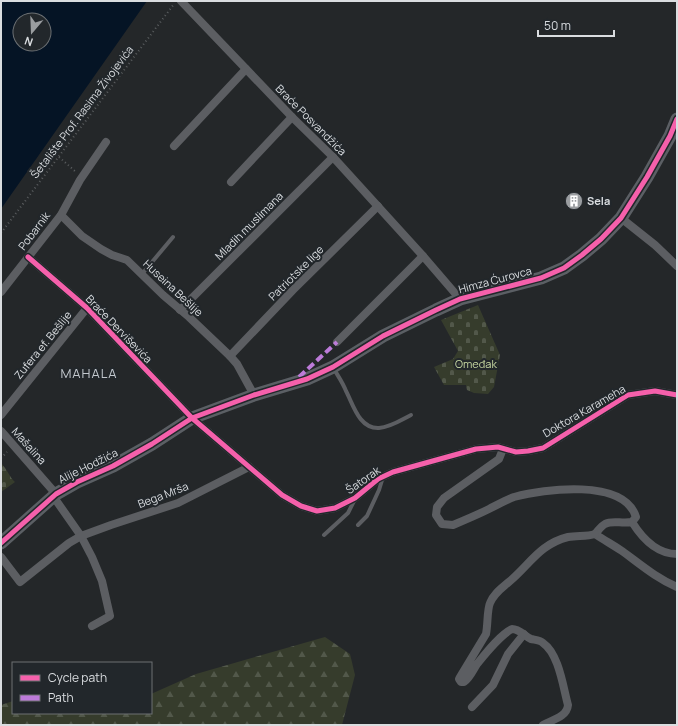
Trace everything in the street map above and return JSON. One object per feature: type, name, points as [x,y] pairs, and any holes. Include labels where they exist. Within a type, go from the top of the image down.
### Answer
[{"type":"main road","name":"Himza Ćurovca","points":[[192,418],[254,395],[307,379],[333,367],[383,336],[460,299],[541,278],[564,268],[601,239],[621,218],[647,177],[674,139],[677,119]]},
{"type":"main road","name":"Alije Hodžića","points":[[1,543],[55,495],[77,482],[113,466],[152,444],[192,418]]},
{"type":"street","name":"Braće Posvandžića","points":[[181,1],[292,117],[333,157],[460,299]]},
{"type":"street","points":[[174,146],[246,69]]},
{"type":"street","points":[[231,182],[292,117]]},
{"type":"street","name":"Pobarnik","points":[[1,292],[60,215],[80,180],[106,142]]},
{"type":"street","name":"Mladih muslimana","points":[[180,310],[333,157]]},
{"type":"street","name":"Patriotske lige","points":[[230,356],[293,290],[378,206]]},
{"type":"street","name":"Huseina Bešlije","points":[[60,215],[82,236],[101,249],[112,255],[127,260],[230,356],[237,364],[254,395]]},
{"type":"street","points":[[621,218],[677,266]]},
{"type":"street","points":[[337,342],[423,256]]},
{"type":"street","name":"Braće Derviševića","points":[[28,257],[87,308],[192,418]]},
{"type":"street","name":"Zufera ef. Bešlije","points":[[1,415],[87,308]]},
{"type":"street","name":"Doktora Karameha","points":[[503,449],[516,452],[543,448],[628,395],[655,391],[677,395]]},
{"type":"street","name":"Šatorak","points":[[192,418],[282,495],[300,506],[317,511],[335,508],[356,498],[378,479],[393,472],[476,448],[503,449]]},
{"type":"street","name":"Mašalina","points":[[1,431],[55,495],[81,536],[102,581],[110,616],[92,626]]},
{"type":"street","points":[[503,449],[499,459],[444,498],[437,507],[436,515],[442,524],[452,525],[514,498],[572,489],[597,491],[614,495],[634,510],[636,517],[632,522],[624,524],[611,522],[603,525],[595,534],[569,537],[554,542],[536,554],[511,581],[498,591],[489,604],[486,634],[459,679],[461,682],[467,680],[487,653],[510,630],[515,629],[530,638],[542,642],[554,657],[568,705],[568,710],[565,714],[543,725]]},
{"type":"street","name":"Bega Mrša","points":[[1,558],[20,582],[69,543],[81,536],[178,503],[249,467]]},
{"type":"street","points":[[632,522],[640,536],[656,548],[668,554],[677,554]]},
{"type":"street","points":[[595,534],[619,549],[659,578],[677,587]]},
{"type":"street","points":[[472,707],[493,685],[508,654],[524,634]]},
{"type":"lane","points":[[142,274],[173,237]]},
{"type":"lane","points":[[333,367],[347,391],[357,415],[368,425],[378,428],[392,425],[411,415]]},
{"type":"lane","points":[[358,524],[367,516],[379,490],[383,476]]},
{"type":"lane","points":[[324,535],[348,513],[356,498]]},
{"type":"path","points":[[59,157],[76,171],[80,180]]},
{"type":"green space","name":"Omeđak","points":[[478,305],[500,355],[494,387],[488,394],[474,393],[467,390],[466,385],[444,385],[434,367],[453,359],[458,351],[441,320]]},
{"type":"green space","points":[[1,463],[15,482],[1,492]]},
{"type":"green space","points":[[325,637],[350,654],[355,675],[342,725],[1,725],[1,705],[12,701],[12,714],[152,714],[152,694],[196,674]]},
{"type":"water","points":[[1,1],[147,1],[1,209]]},
{"type":"marked path","points":[[299,377],[337,342]]},
{"type":"cycle path","points":[[1,543],[56,494],[77,482],[113,466],[152,444],[192,418],[254,395],[307,379],[333,367],[383,336],[460,299],[541,278],[564,268],[601,239],[621,218],[647,177],[670,136],[677,119]]},
{"type":"cycle path","points":[[28,257],[87,308],[192,418],[282,495],[301,506],[317,511],[335,508],[355,498],[378,479],[393,472],[476,449],[498,447],[516,452],[543,448],[628,395],[655,391],[677,395]]},
{"type":"place","name":"Sela","points":[[574,201]]},
{"type":"district","name":"MAHALA","points":[[89,373]]}]
